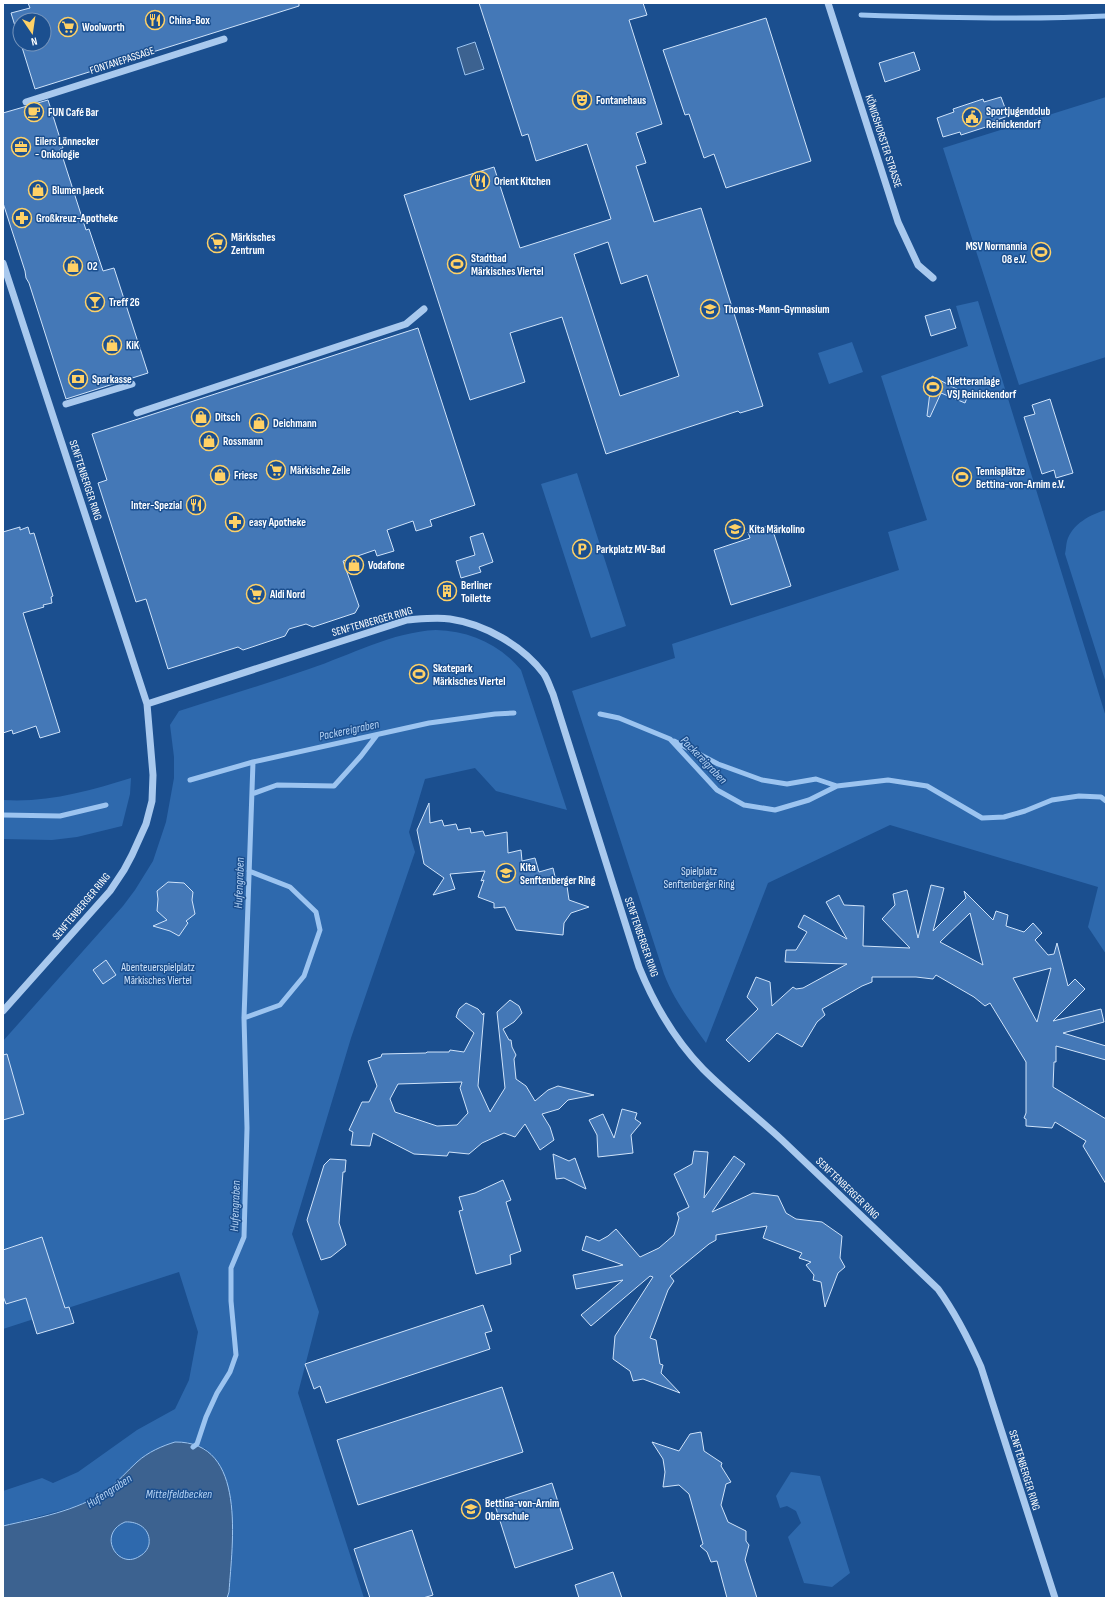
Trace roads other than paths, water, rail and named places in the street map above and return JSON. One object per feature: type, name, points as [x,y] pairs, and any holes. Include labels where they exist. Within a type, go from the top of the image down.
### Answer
[{"type":"street","name":"KÖNIGSHORSTER STRASSE","points":[[828,3],[898,222],[918,266],[933,278]]},
{"type":"street","name":"FONTANEPASSAGE","points":[[26,102],[224,39]]},
{"type":"street","name":"SENFTENBERGER RING","points":[[3,263],[147,704],[154,775],[152,801],[146,824],[124,870],[110,891],[3,1012]]},
{"type":"street","points":[[137,413],[406,324],[424,309]]},
{"type":"street","points":[[66,404],[132,384]]},
{"type":"street","name":"SENFTENBERGER RING","points":[[147,704],[407,620],[436,618],[465,622],[495,634],[522,651],[544,675],[553,694],[639,967],[645,982],[660,1009],[675,1034],[704,1069],[781,1139],[938,1289],[949,1304],[981,1367],[1055,1598]]},
{"type":"water","points":[[475,42],[484,69],[465,75],[457,48]]},
{"type":"water","name":"Mittelfeldbecken","points":[[175,1442],[198,1446],[215,1458],[225,1476],[230,1499],[232,1523],[231,1572],[227,1598],[3,1598],[3,1526],[70,1509],[95,1498],[110,1488],[141,1458]],"holes":[[[125,1522],[135,1523],[146,1530],[149,1544],[146,1551],[140,1556],[132,1559],[124,1559],[113,1549],[111,1542],[112,1534],[116,1528]]]},
{"type":"waterway","points":[[861,15],[984,18],[1106,16]]},
{"type":"waterway","name":"Packereigraben","points":[[190,780],[253,762],[429,723],[495,714],[514,713]]},
{"type":"waterway","name":"Packereigraben","points":[[600,714],[619,718],[670,739],[717,790],[744,805],[775,810],[809,800],[837,786],[888,780],[927,786],[982,818],[1004,817],[1025,811],[1052,800],[1079,796],[1101,797],[1106,801]]},
{"type":"waterway","points":[[252,794],[277,785],[334,786],[361,756],[377,735]]},
{"type":"waterway","name":"Packereigraben","points":[[674,741],[718,764],[762,780],[787,784],[816,779],[837,786]]},
{"type":"waterway","name":"Hufengraben","points":[[193,1447],[197,1444],[206,1417],[217,1393],[230,1372],[236,1355],[231,1301],[231,1268],[244,1237],[247,1128],[244,1018],[253,762]]},
{"type":"waterway","name":"Packereigraben","points":[[3,815],[60,816],[106,805]]},
{"type":"waterway","points":[[244,1018],[280,1005],[304,976],[320,930],[316,912],[290,887],[249,871]]},
{"type":"place","name":"China-Box","points":[[155,20]]},
{"type":"place","name":"Woolworth","points":[[68,27]]},
{"type":"place","name":"Fontanehaus","points":[[582,100]]},
{"type":"place","name":"FUN Café Bar","points":[[34,112]]},
{"type":"place","name":"Sportjugendclub Reinickendorf","points":[[972,117]]},
{"type":"place","name":"Eilers Lönnecker - Onkologie","points":[[21,147]]},
{"type":"place","name":"Orient Kitchen","points":[[480,181]]},
{"type":"place","name":"Blumen Jaeck","points":[[38,190]]},
{"type":"place","name":"Großkreuz-Apotheke","points":[[22,218]]},
{"type":"place","name":"Märkisches Zentrum","points":[[217,243]]},
{"type":"place","name":"MSV Normannia 08 e.V.","points":[[1041,252]]},
{"type":"place","name":"Stadtbad Märkisches Viertel","points":[[457,264]]},
{"type":"place","name":"O2","points":[[73,266]]},
{"type":"place","name":"Treff 26","points":[[95,302]]},
{"type":"place","name":"Thomas-Mann-Gymnasium","points":[[710,309]]},
{"type":"place","name":"KiK","points":[[112,345]]},
{"type":"place","name":"Sparkasse","points":[[78,379]]},
{"type":"place","name":"Kletteranlage VSJ Reinickendorf","points":[[933,387]]},
{"type":"place","name":"Ditsch","points":[[201,417]]},
{"type":"place","name":"Deichmann","points":[[259,423]]},
{"type":"place","name":"Rossmann","points":[[209,441]]},
{"type":"place","name":"Märkische Zeile","points":[[276,470]]},
{"type":"place","name":"Friese","points":[[220,475]]},
{"type":"place","name":"Tennisplätze Bettina-von-Arnim e.V.","points":[[962,477]]},
{"type":"place","name":"Inter-Spezial","points":[[196,505]]},
{"type":"place","name":"easy Apotheke","points":[[235,522]]},
{"type":"place","name":"Kita Märkolino","points":[[735,529]]},
{"type":"place","name":"Parkplatz MV-Bad","points":[[582,549]]},
{"type":"place","name":"Vodafone","points":[[354,565]]},
{"type":"place","name":"Berliner Toilette","points":[[447,591]]},
{"type":"place","name":"Aldi Nord","points":[[256,594]]},
{"type":"place","name":"Skatepark Märkisches Viertel","points":[[419,674]]},
{"type":"place","name":"Kita Senftenberger Ring","points":[[506,873]]},
{"type":"place","name":"Bettina-von-Arnim Oberschule","points":[[471,1509]]},
{"type":"park label","name":"Spielplatz Senftenberger Ring","points":[[699,877]]},
{"type":"park label","name":"Abenteuerspielplatz Märkisches Viertel","points":[[158,973]]}]
